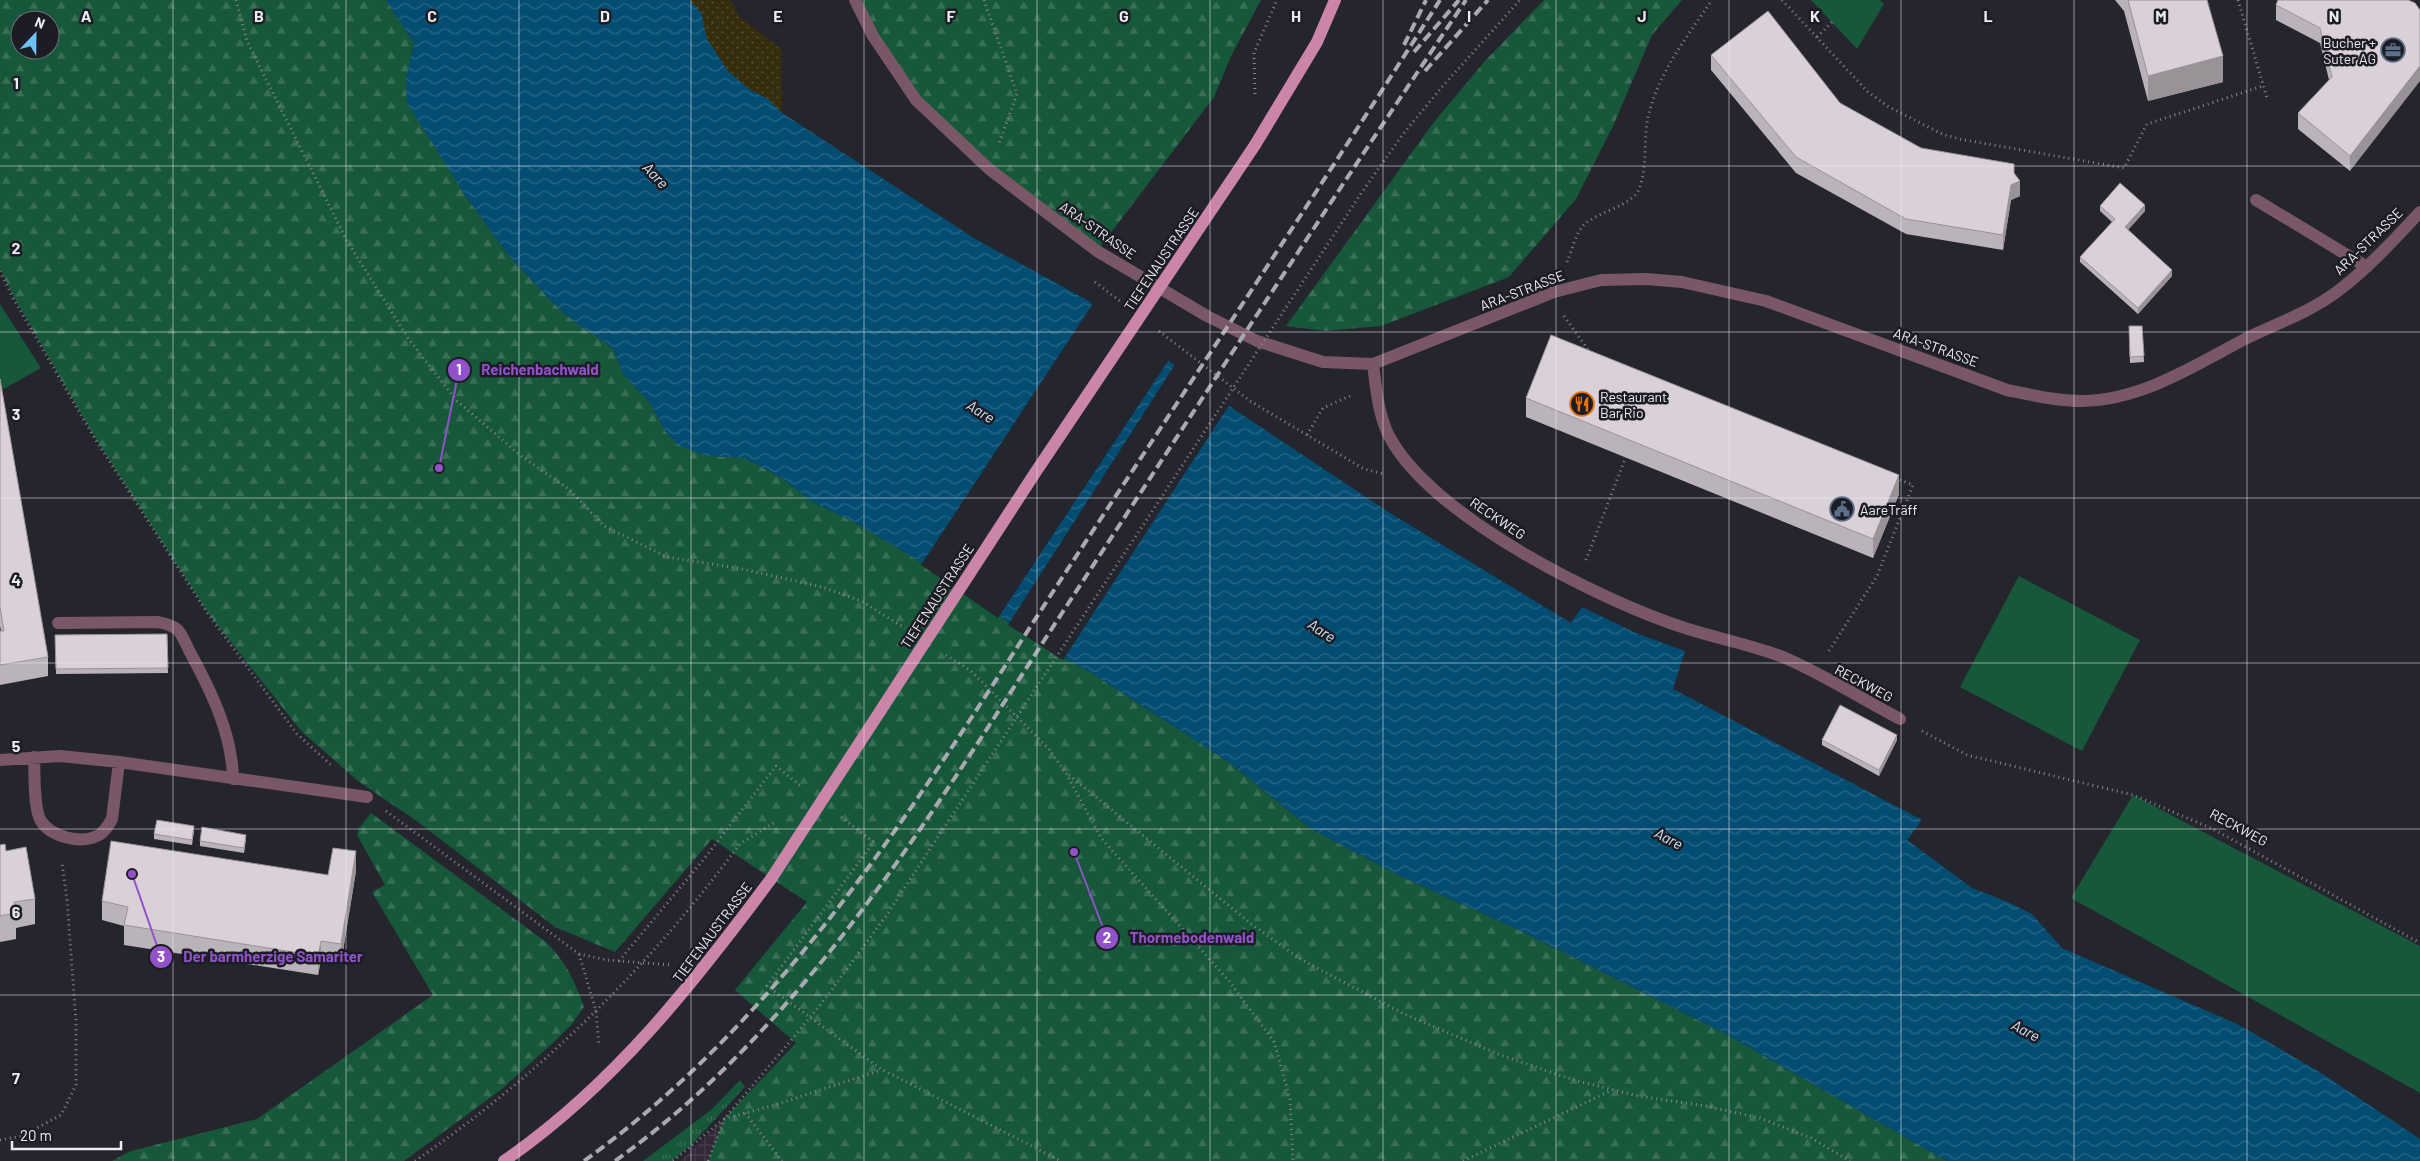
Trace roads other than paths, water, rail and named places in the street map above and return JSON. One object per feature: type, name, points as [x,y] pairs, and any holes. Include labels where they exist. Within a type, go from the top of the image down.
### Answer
[{"type":"main road","name":"TIEFENAUSTRASSE","points":[[504,1161],[526,1146],[582,1099],[630,1054],[705,968],[771,879],[1036,473],[1255,145],[1317,42],[1335,0]]},
{"type":"street","name":"ARA-STRASSE","points":[[855,0],[873,36],[916,100],[989,169],[1097,251],[1207,316],[1257,341],[1323,362],[1373,364],[1554,292],[1601,280],[1646,279],[1682,282],[1766,301],[2007,390],[2044,398],[2082,401],[2130,393],[2166,382],[2248,338],[2313,308],[2367,267],[2420,212]]},
{"type":"street","points":[[2256,200],[2367,267]]},
{"type":"street","name":"RECKWEG","points":[[1373,364],[1379,408],[1388,434],[1404,458],[1430,486],[1506,543],[1578,582],[1647,614],[1689,629],[1754,646],[1785,658],[1900,719]]},
{"type":"street","points":[[58,623],[156,622],[167,623],[178,631],[208,686],[219,713],[232,757],[234,779]]},
{"type":"street","points":[[0,760],[60,756],[119,762],[367,797]]},
{"type":"street","points":[[34,757],[37,813],[41,822],[58,835],[89,839],[98,836],[108,826],[114,811],[119,762]]},
{"type":"water","name":"Aare","points":[[386,0],[689,0],[701,12],[707,39],[728,71],[749,89],[768,99],[782,113],[977,240],[1087,300],[1235,410],[1390,513],[1571,623],[1582,607],[1638,634],[1685,651],[1673,689],[1922,820],[1907,840],[1972,888],[2032,914],[2062,948],[2237,1024],[2318,1071],[2420,1139],[2420,1161],[1947,1161],[1726,1034],[1515,928],[1402,877],[1310,828],[1229,762],[1090,672],[1008,622],[914,558],[856,523],[811,501],[782,478],[745,458],[707,456],[678,445],[665,431],[650,403],[623,374],[614,350],[576,323],[551,301],[506,252],[465,195],[407,103],[406,80],[414,43]]},
{"type":"railway","points":[[1404,45],[1426,0]]},
{"type":"railway","points":[[584,1161],[661,1100],[731,1032],[796,960],[856,884],[913,805],[967,724],[1304,211],[1440,0]]},
{"type":"railway","points":[[1414,52],[1459,0]]},
{"type":"railway","points":[[615,1161],[685,1106],[749,1044],[808,978],[863,908],[965,762],[1263,306],[1466,0]]},
{"type":"railway","points":[[1425,71],[1488,0]]},
{"type":"place","name":"Bucher + Suter AG","points":[[2393,50]]},
{"type":"place","name":"Restaurant Bar Rio","points":[[1582,404]]},
{"type":"place","name":"Reichenbachwald","points":[[439,468]]},
{"type":"place","name":"AareTräff","points":[[1842,509]]},
{"type":"place","name":"Thormebodenwald","points":[[1074,852]]},
{"type":"place","name":"Der barmherzige Samariter","points":[[132,874]]}]
